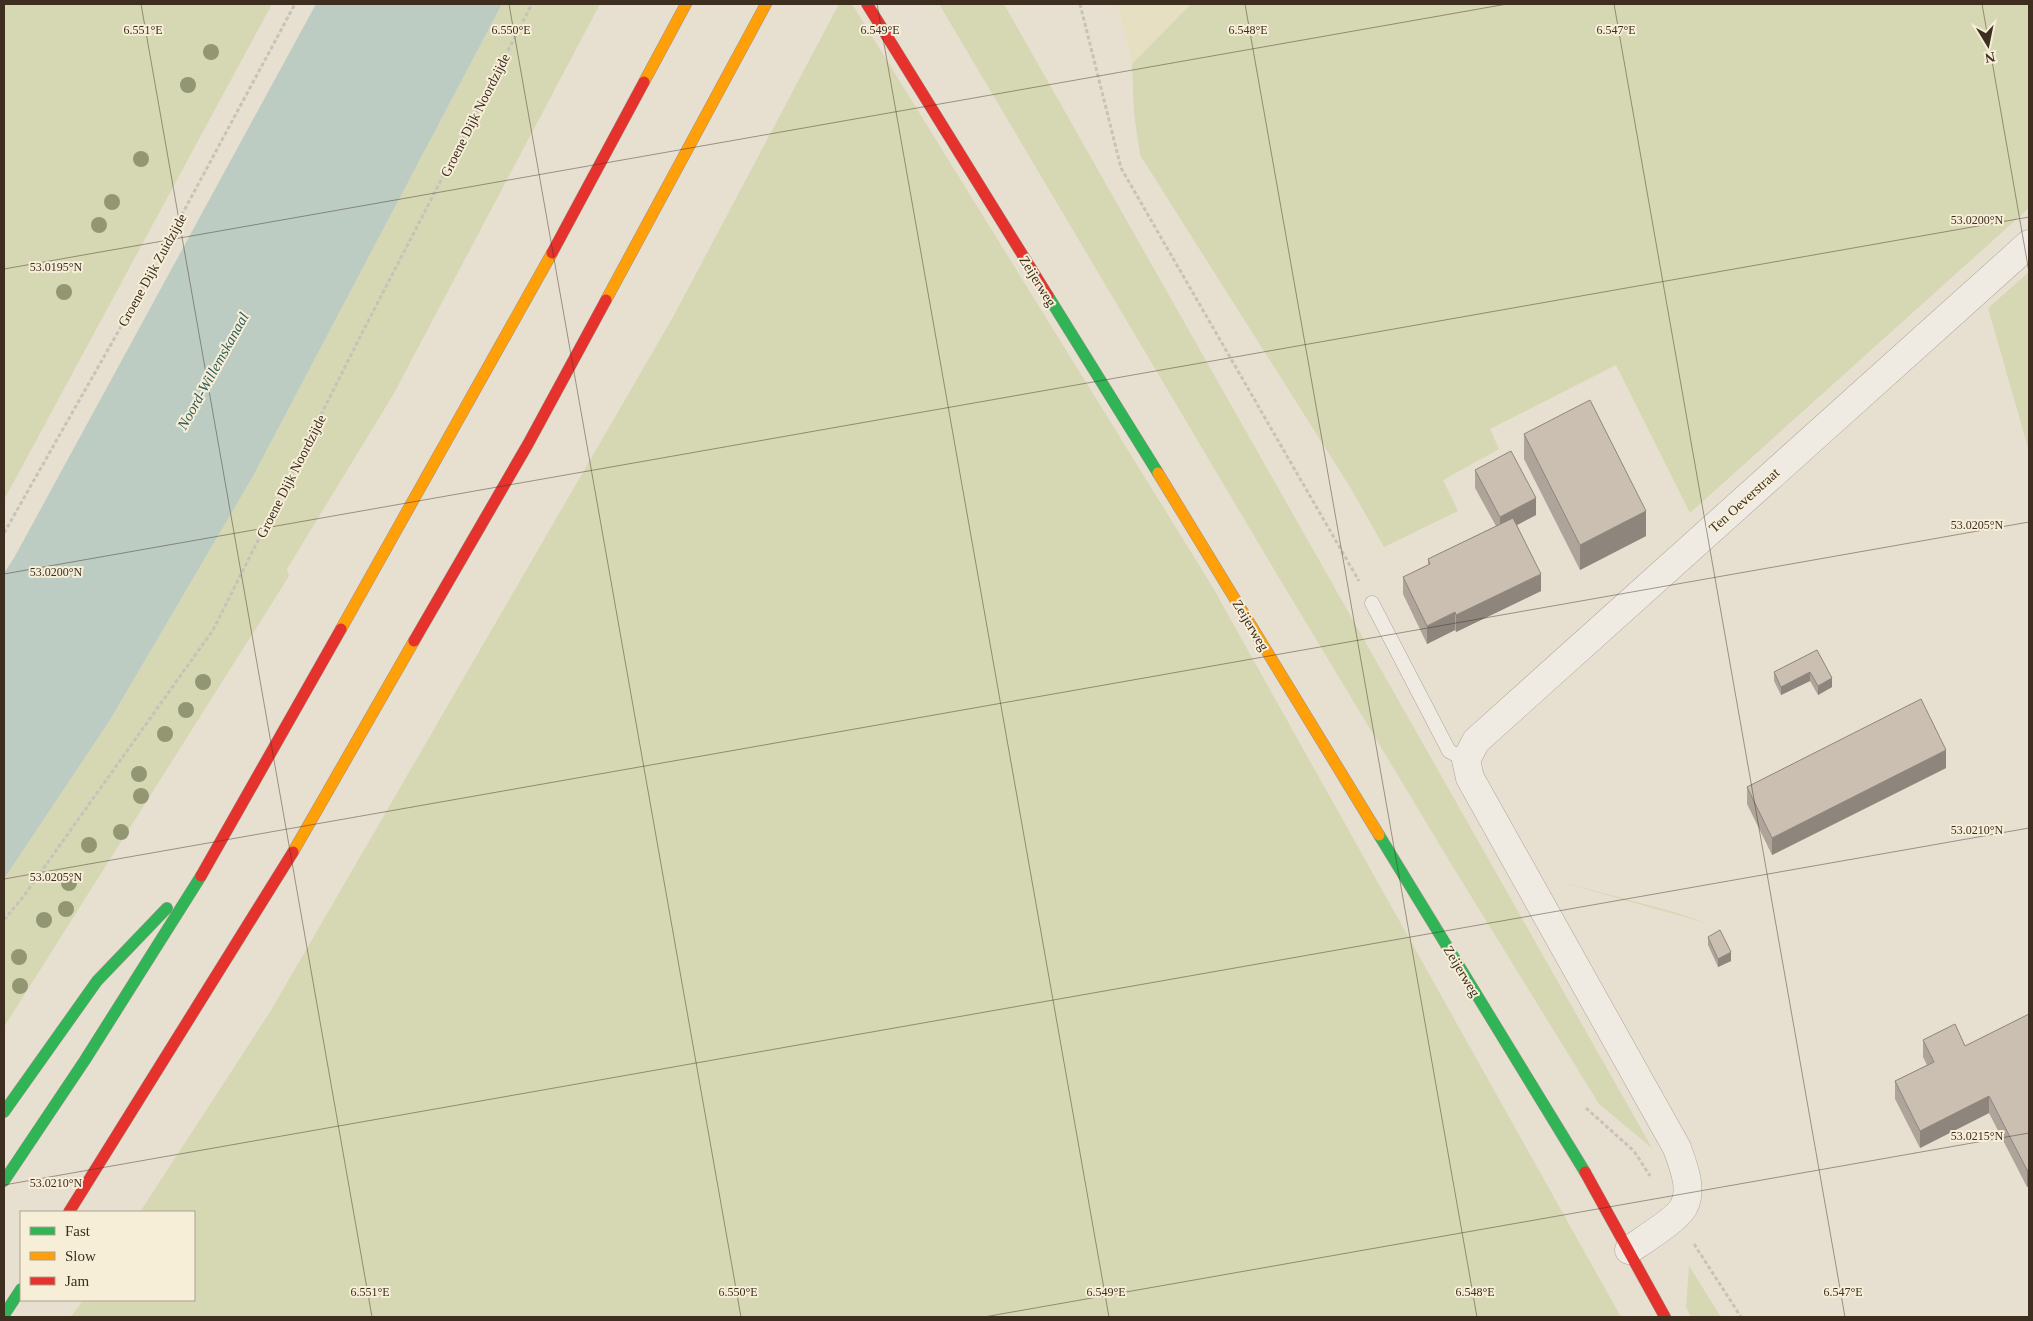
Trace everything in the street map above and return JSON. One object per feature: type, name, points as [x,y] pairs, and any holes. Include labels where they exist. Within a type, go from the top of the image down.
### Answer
[{"type":"main road","points":[[4,1181],[85,1060],[208,865],[531,293],[686,4]]},
{"type":"main road","points":[[70,1211],[287,862],[509,478],[766,4]]},
{"type":"main road","name":"Zeijerweg","points":[[866,4],[1223,578],[1588,1177],[1665,1317]]},
{"type":"main road","points":[[4,1112],[97,982],[208,865]]},
{"type":"main road","points":[[4,1315],[20,1291]]},
{"type":"street","name":"Ten Oeverstraat","points":[[1466,760],[1476,741],[2029,244]]},
{"type":"street","points":[[1466,760],[1470,778],[1677,1148],[1682,1163],[1687,1196],[1685,1205],[1676,1216],[1629,1250]]},
{"type":"lane","points":[[1372,603],[1449,751],[1466,760]]},
{"type":"path","name":"Groene Dijk Zuidzijde","points":[[4,533],[135,302],[296,4]]},
{"type":"path","name":"Groene Dijk Noordzijde","points":[[4,920],[23,897],[213,630],[361,335],[532,4]]},
{"type":"path","points":[[1080,4],[1120,168],[1372,603]]},
{"type":"path","points":[[1676,1216],[1741,1317]]},
{"type":"shaded area","points":[[1117,4],[1191,4],[1132,64]]},
{"type":"green space","points":[[4,4],[272,4],[4,500]]},
{"type":"green space","points":[[502,4],[600,4],[393,395],[287,569],[289,576],[4,1027],[4,879],[110,720],[252,478]]},
{"type":"green space","points":[[839,4],[852,4],[1212,586],[1621,1317],[71,1317],[82,1301],[195,1301],[195,1211],[141,1211],[270,1012],[673,317]]},
{"type":"green space","points":[[939,4],[1004,4],[1652,1148],[1599,1104],[1453,867],[1266,556]]},
{"type":"green space","points":[[1191,4],[2029,4],[2029,208],[1690,513],[1616,365],[1490,429],[1499,449],[1443,480],[1458,511],[1384,547],[1350,487],[1140,155],[1134,113],[1132,64]]},
{"type":"green space","points":[[2029,272],[2029,451],[1988,308]]},
{"type":"green space","points":[[1547,878],[1674,912],[1709,924]]},
{"type":"green space","points":[[1689,1266],[1721,1317],[1691,1317],[1686,1307]]},
{"type":"water","name":"Noord-Willemskanaal","points":[[316,4],[502,4],[252,478],[110,720],[4,879],[4,573],[14,558]]},
{"type":"building","points":[[1590,400],[1646,511],[1580,545],[1524,434]]},
{"type":"building","points":[[1511,451],[1536,498],[1500,517],[1475,470]]},
{"type":"building","points":[[1513,518],[1541,574],[1456,615],[1455,612],[1427,626],[1403,577],[1430,564],[1428,559]]},
{"type":"building","points":[[1817,650],[1832,678],[1818,686],[1810,672],[1781,687],[1774,672]]},
{"type":"building","points":[[1921,699],[1946,750],[1772,838],[1747,787]]},
{"type":"building","points":[[1720,930],[1731,952],[1718,959],[1708,937]]},
{"type":"building","points":[[2029,1014],[2029,1169],[2027,1170],[1989,1096],[1920,1131],[1895,1081],[1934,1062],[1923,1040],[1955,1024],[1965,1046]]},
{"type":"traffic: fast","points":[[1048,296],[1158,473]]},
{"type":"traffic: fast","points":[[1379,835],[1585,1172]]},
{"type":"traffic: fast","points":[[4,1181],[85,1060],[201,876]]},
{"type":"traffic: fast","points":[[4,1112],[97,981],[167,908]]},
{"type":"traffic: fast","points":[[4,1315],[20,1291]]},
{"type":"traffic: slow","points":[[644,82],[686,4]]},
{"type":"traffic: slow","points":[[606,300],[766,4]]},
{"type":"traffic: slow","points":[[341,629],[552,253]]},
{"type":"traffic: slow","points":[[1158,473],[1379,835]]},
{"type":"traffic: slow","points":[[293,852],[414,641]]},
{"type":"traffic: jam","points":[[867,4],[1048,296]]},
{"type":"traffic: jam","points":[[552,253],[644,82]]},
{"type":"traffic: jam","points":[[414,641],[528,444],[606,300]]},
{"type":"traffic: jam","points":[[201,876],[341,629]]},
{"type":"traffic: jam","points":[[70,1211],[293,852]]},
{"type":"traffic: jam","points":[[1585,1172],[1665,1317]]}]
